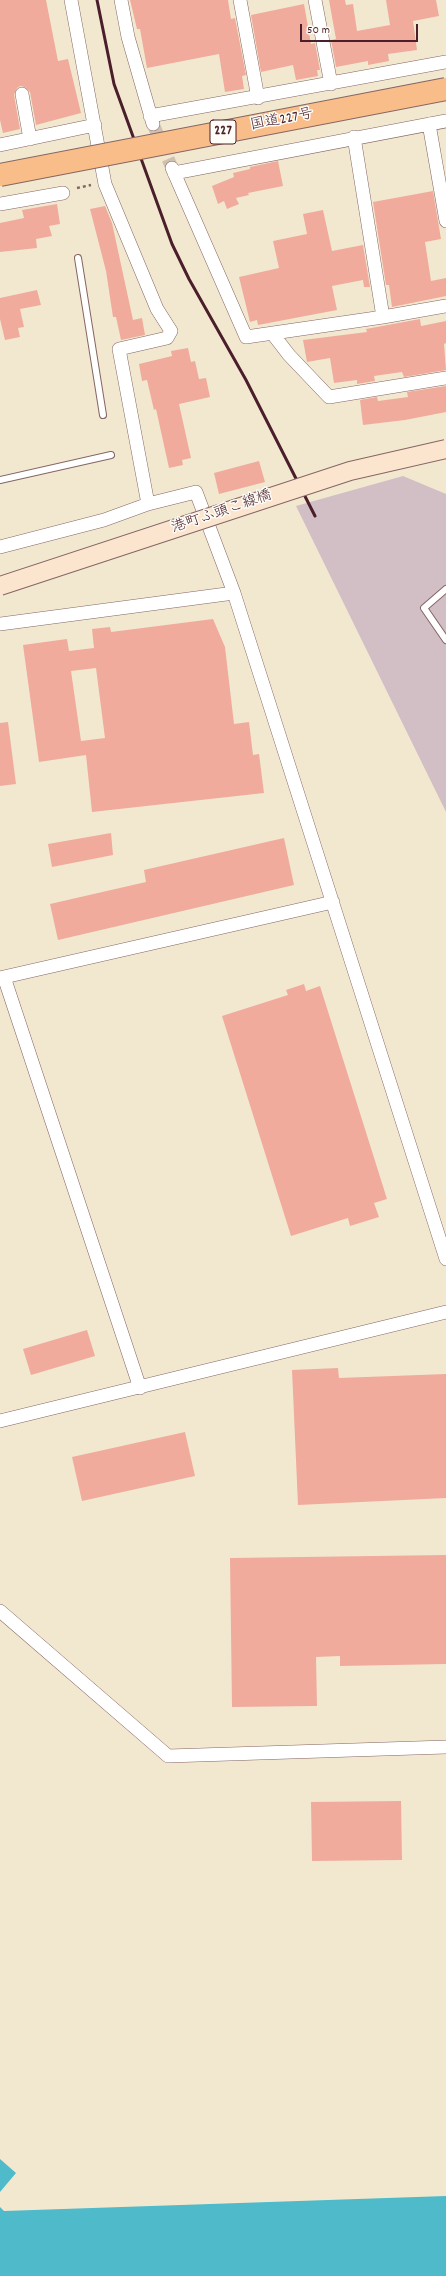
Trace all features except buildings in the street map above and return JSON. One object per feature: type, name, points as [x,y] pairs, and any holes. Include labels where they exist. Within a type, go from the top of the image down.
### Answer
[{"type":"highway","name":"国道227号","points":[[0,175],[446,89]]},
{"type":"street","points":[[71,0],[105,182],[157,309],[170,330],[166,338],[119,349],[148,504]]},
{"type":"street","points":[[121,0],[128,37],[152,120],[446,62]]},
{"type":"street","points":[[240,0],[258,98]]},
{"type":"street","points":[[315,0],[331,84]]},
{"type":"street","points":[[22,94],[30,139]]},
{"type":"street","points":[[446,121],[173,171],[246,337],[383,317],[446,306]]},
{"type":"street","points":[[429,124],[446,221]]},
{"type":"street","points":[[0,146],[95,125]]},
{"type":"street","points":[[354,137],[383,317]]},
{"type":"street","points":[[0,204],[63,193]]},
{"type":"street","points":[[272,333],[289,355],[329,397],[446,378]]},
{"type":"street","name":"港町ふ頭こ線橋","points":[[0,586],[350,471],[446,449]]},
{"type":"street","points":[[0,547],[104,520],[148,504],[196,492],[234,593],[446,1259]]},
{"type":"street","points":[[0,624],[234,593]]},
{"type":"street","points":[[140,1388],[2,977],[333,902]]},
{"type":"street","points":[[0,1421],[446,1312]]},
{"type":"street","points":[[0,1611],[168,1756],[446,1747]]},
{"type":"lane","points":[[78,258],[103,415]]},
{"type":"lane","points":[[0,480],[111,455]]},
{"type":"lane","points":[[446,589],[424,608],[446,640]]},
{"type":"path","points":[[63,193],[105,182]]},
{"type":"shaded area","points":[[403,476],[446,494],[446,812],[296,506]]},
{"type":"water","points":[[0,2159],[16,2173],[0,2192]]},
{"type":"water","points":[[446,2196],[446,2276],[0,2276],[0,2207],[4,2211]]},
{"type":"tunnel","points":[[153,124],[172,168]]},
{"type":"railway","points":[[97,0],[114,84],[172,244],[189,279],[246,380],[315,516]]}]
